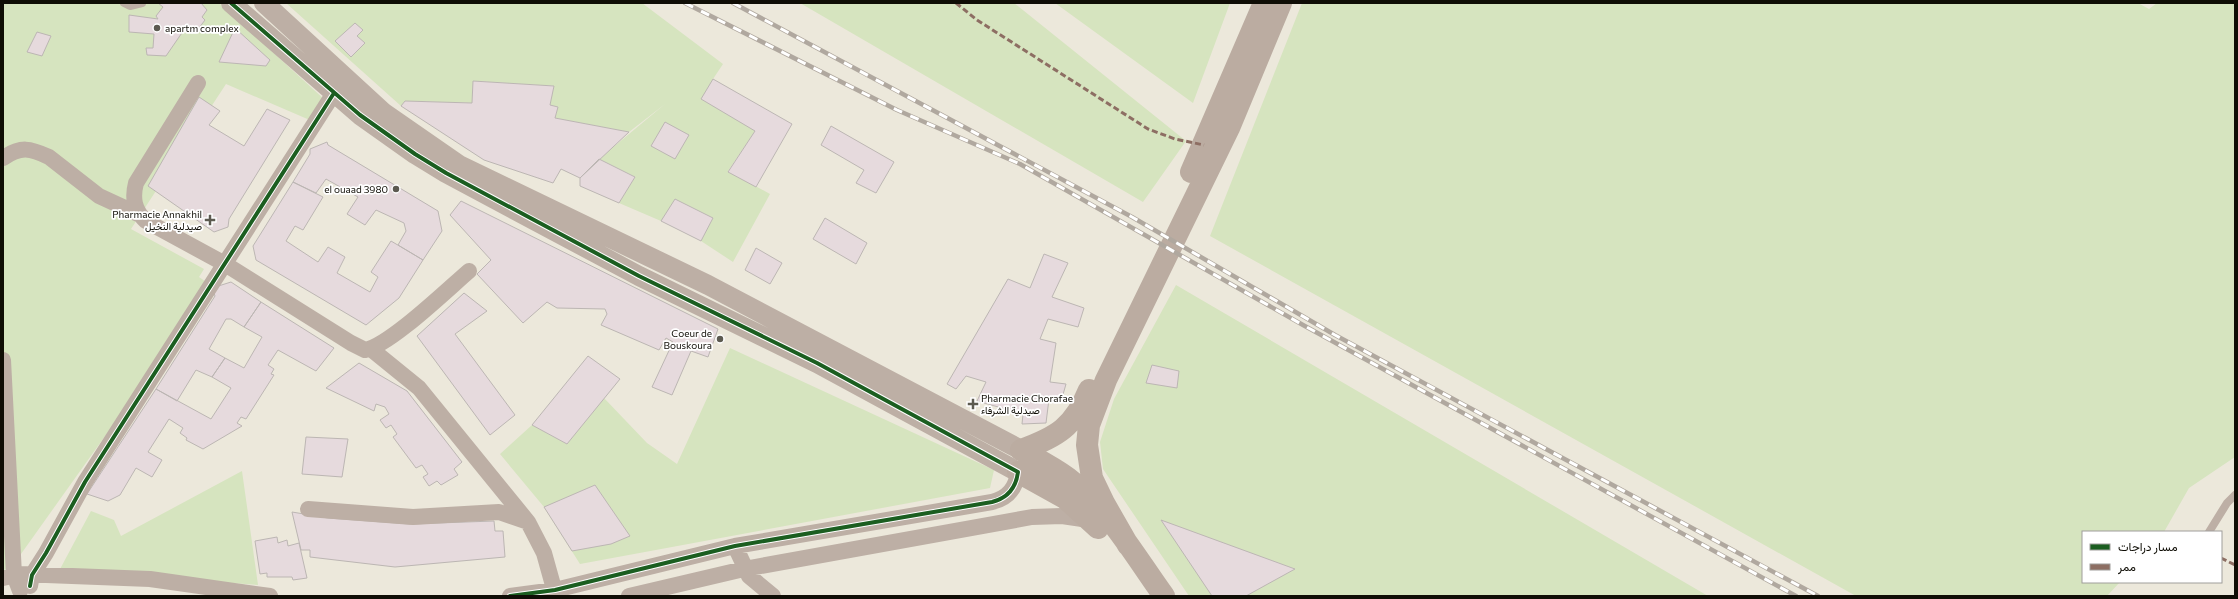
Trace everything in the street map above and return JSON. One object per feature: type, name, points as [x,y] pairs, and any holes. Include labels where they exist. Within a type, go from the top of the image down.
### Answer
[{"type":"main road","points":[[1180,211],[1204,145],[1264,3]]},
{"type":"main road","points":[[1021,450],[1044,442],[1067,427],[1100,377],[1180,211],[1229,128],[1281,3]]},
{"type":"main road","points":[[1100,377],[1089,425],[1088,456],[1097,490],[1128,545]]},
{"type":"main road","points":[[1021,450],[1056,470],[1077,486],[1102,513],[1128,545],[1164,596]]},
{"type":"main road","points":[[1018,472],[1065,498],[1092,521],[1108,539],[1147,596]]},
{"type":"street","points":[[231,3],[360,115],[409,150],[476,190],[639,276],[817,364],[1018,472],[1017,480],[1008,494],[992,502],[735,546],[555,593],[510,596]]},
{"type":"street","points":[[264,3],[384,113],[459,165],[708,284],[1021,450]]},
{"type":"street","points":[[138,214],[134,204],[133,192],[136,183],[198,83]]},
{"type":"street","points":[[23,587],[46,553],[85,482],[334,93]]},
{"type":"street","points":[[3,158],[13,152],[26,148],[40,153],[99,196],[138,214],[146,221],[225,264],[356,347],[365,350],[371,349],[395,334],[469,271]]},
{"type":"street","points":[[371,349],[419,388],[528,522],[542,548],[555,593]]},
{"type":"street","points":[[3,360],[8,576],[23,587]]},
{"type":"street","points":[[1008,494],[1019,519]]},
{"type":"street","points":[[308,509],[413,517],[499,512],[528,522]]},
{"type":"street","points":[[629,596],[744,569],[1019,519],[1062,516],[1092,521]]},
{"type":"street","points":[[735,546],[744,569],[756,583],[773,596]]},
{"type":"street","points":[[23,587],[50,576],[150,579],[195,592],[270,596]]},
{"type":"lane","points":[[124,3],[130,6],[142,3]]},
{"type":"lane","points":[[2210,531],[2227,503],[2235,495]]},
{"type":"green space","points":[[3,3],[219,3],[325,100],[312,121],[226,84],[131,229],[204,269],[199,277],[212,286],[11,568],[3,570]]},
{"type":"green space","points":[[286,3],[642,3],[723,64],[713,79],[755,131],[728,171],[770,194],[733,262],[701,241],[713,218],[661,221],[619,203],[635,177],[599,159],[665,104],[629,132],[555,118],[558,107],[550,105],[554,86],[474,81],[472,103],[405,101],[401,106]]},
{"type":"green space","points":[[800,3],[1014,3],[1186,141],[1143,202]]},
{"type":"green space","points":[[1055,3],[1230,3],[1193,103]]},
{"type":"green space","points":[[1302,3],[2138,3],[2149,9],[2157,3],[2235,3],[2235,457],[2189,488],[2165,531],[2082,531],[2082,583],[2119,583],[2107,596],[1856,596],[1210,236]]},
{"type":"green space","points":[[1176,285],[1708,596],[1189,596],[1103,469],[1100,442],[1114,399]]},
{"type":"green space","points":[[730,348],[994,470],[990,488],[580,564],[544,507],[500,454],[532,425],[567,444],[604,398],[647,443],[677,464]]},
{"type":"green space","points":[[242,471],[258,585],[59,571],[91,511],[114,520],[121,536]]},
{"type":"building","name":"apartm complex","points":[[158,3],[201,3],[207,10],[202,17],[205,20],[196,32],[188,24],[166,56],[147,55],[146,48],[153,48],[154,34],[129,32],[129,15],[158,19],[156,16],[163,7]]},
{"type":"building","points":[[355,23],[363,30],[357,36],[365,43],[351,57],[335,41]]},
{"type":"building","points":[[235,28],[270,60],[266,66],[219,62]]},
{"type":"building","points":[[37,32],[51,36],[42,56],[27,52]]},
{"type":"building","points":[[713,79],[792,124],[756,187],[728,172],[755,131],[701,99]]},
{"type":"building","points":[[473,81],[554,86],[550,105],[558,107],[555,118],[629,132],[580,178],[561,169],[553,183],[484,160],[401,106],[405,101],[472,103]]},
{"type":"building","points":[[199,97],[220,111],[209,125],[244,146],[267,109],[290,120],[229,219],[228,227],[214,232],[148,186]]},
{"type":"building","points":[[665,122],[689,135],[675,159],[651,146]]},
{"type":"building","points":[[831,126],[894,162],[876,193],[856,183],[864,170],[821,145]]},
{"type":"building","points":[[327,142],[328,145],[438,211],[442,231],[423,260],[398,245],[406,231],[404,223],[376,210],[365,225],[347,214],[358,197],[326,179],[316,193],[293,182],[310,154],[310,149]]},
{"type":"building","points":[[599,159],[635,177],[619,203],[580,186],[580,178]]},
{"type":"building","points":[[293,182],[323,197],[303,230],[295,226],[286,241],[318,262],[328,247],[345,257],[337,273],[370,292],[378,277],[371,272],[391,241],[423,260],[399,298],[366,325],[256,260],[253,246]]},
{"type":"building","points":[[675,199],[713,218],[701,241],[661,221]]},
{"type":"building","points":[[461,201],[718,329],[708,357],[691,351],[672,395],[652,387],[673,342],[666,338],[659,350],[601,325],[607,314],[605,309],[557,308],[547,302],[523,323],[477,274],[491,260],[450,215]]},
{"type":"building","points":[[825,218],[867,243],[856,264],[813,239]]},
{"type":"building","points":[[756,248],[782,263],[770,284],[745,270]]},
{"type":"building","points":[[1044,254],[1068,263],[1052,297],[1084,308],[1078,327],[1048,319],[1040,339],[1056,343],[1050,382],[1066,384],[1062,398],[1049,399],[1046,423],[1022,424],[1023,414],[977,401],[986,382],[966,376],[956,389],[947,384],[1008,279],[1030,288]]},
{"type":"building","points":[[231,282],[261,302],[244,327],[231,319],[226,319],[209,349],[225,358],[212,377],[196,370],[177,401],[156,389],[215,296],[212,288]]},
{"type":"building","points":[[464,293],[487,311],[455,334],[515,415],[490,435],[417,336]]},
{"type":"building","points":[[261,302],[334,348],[316,371],[278,350],[268,365],[274,369],[271,374],[274,375],[246,419],[241,417],[237,423],[242,426],[203,449],[186,440],[187,438],[180,433],[183,428],[169,419],[148,452],[162,460],[152,477],[136,468],[120,495],[108,501],[87,494],[156,389],[211,419],[231,388],[212,377],[225,358],[244,368],[262,337],[244,327]]},
{"type":"building","points":[[588,356],[620,379],[567,444],[532,425]]},
{"type":"building","points":[[359,363],[407,391],[462,462],[454,469],[458,475],[441,485],[437,481],[429,486],[423,477],[428,474],[422,465],[416,468],[393,437],[397,434],[391,425],[386,428],[380,420],[389,414],[385,407],[376,404],[374,411],[326,388]]},
{"type":"building","points":[[1152,365],[1179,371],[1177,388],[1146,383]]},
{"type":"building","points":[[306,437],[348,439],[342,477],[302,474]]},
{"type":"building","points":[[595,485],[630,536],[611,544],[572,551],[544,507]]},
{"type":"building","points":[[292,512],[328,518],[410,524],[494,521],[495,531],[503,531],[505,557],[395,567],[310,557],[310,550],[301,550]]},
{"type":"building","points":[[1161,520],[1295,569],[1246,596],[1212,596]]},
{"type":"building","points":[[277,537],[278,543],[287,540],[288,546],[299,543],[307,578],[293,580],[292,577],[267,577],[267,573],[260,574],[255,541]]},
{"type":"railway","points":[[685,3],[897,110],[1020,164],[1303,325],[1796,596]]},
{"type":"railway","points":[[733,3],[1132,217],[1335,335],[1818,596]]},
{"type":"marked path","points":[[956,3],[977,20],[1148,129],[1175,139],[1204,145]]},
{"type":"marked path","points":[[2222,558],[2235,565]]},
{"type":"cycle path","points":[[231,3],[360,115],[415,154],[446,173],[639,276],[817,363],[1018,472],[1017,478],[1010,492],[1003,498],[992,502],[735,546],[555,590],[510,596]]},
{"type":"cycle path","points":[[30,586],[32,575],[46,553],[85,482],[334,93]]},
{"type":"place","name":"apartm complex","points":[[157,28]]},
{"type":"place","name":"el ouaad 3980","points":[[396,189]]},
{"type":"place","name":"Pharmacie Annakhil صيدلية النخيل","points":[[210,220]]},
{"type":"place","name":"Coeur de Bouskoura","points":[[720,339]]},
{"type":"place","name":"Pharmacie Chorafae صيدلية الشرفاء","points":[[973,404]]}]
